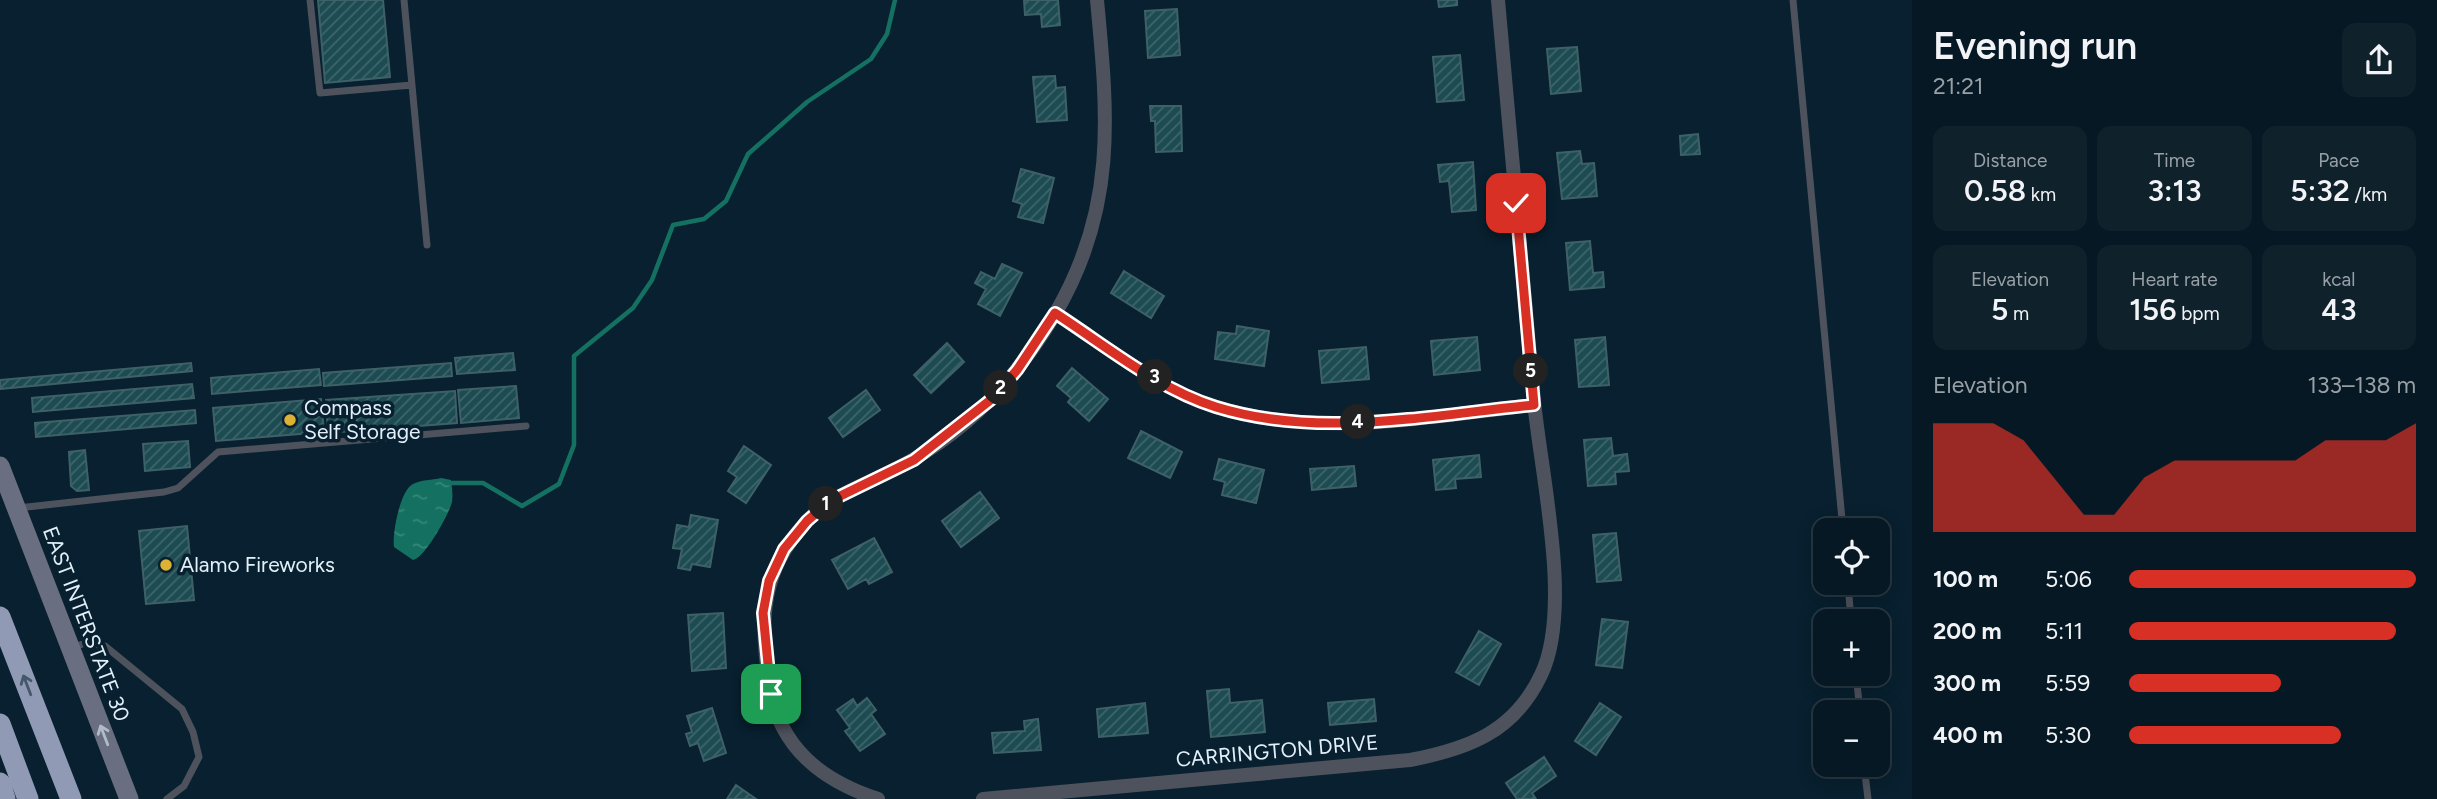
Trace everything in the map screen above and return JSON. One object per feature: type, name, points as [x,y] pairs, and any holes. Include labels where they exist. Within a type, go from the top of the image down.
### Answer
[{"type":"highway","points":[[0,617],[70,798]]},
{"type":"highway","points":[[0,724],[28,799]]},
{"type":"highway","points":[[0,783],[5,799]]},
{"type":"main road","name":"EAST INTERSTATE 30","points":[[0,466],[129,799]]},
{"type":"street","points":[[878,799],[846,789],[816,769],[797,753],[780,725],[765,652],[763,613],[769,581],[784,549],[807,521],[830,501],[914,460],[993,398],[1017,370],[1055,313],[1079,263],[1099,199],[1107,141],[1097,0]]},
{"type":"street","points":[[1055,313],[1168,385],[1214,407],[1263,419],[1319,424],[1534,405],[1498,0]]},
{"type":"street","name":"CARRINGTON DRIVE","points":[[983,799],[1410,760],[1454,752],[1486,737],[1510,719],[1542,674],[1550,647],[1555,600],[1534,405]]},
{"type":"lane","points":[[310,0],[320,93],[412,85]]},
{"type":"lane","points":[[404,0],[427,245]]},
{"type":"lane","points":[[1793,0],[1842,518]]},
{"type":"lane","points":[[17,508],[164,492],[178,488],[218,452],[526,426]]},
{"type":"lane","points":[[71,647],[86,643],[105,646],[181,709],[193,732],[199,757],[184,786],[167,799]]},
{"type":"lane","points":[[1865,777],[1868,799]]},
{"type":"water","points":[[441,478],[451,480],[452,502],[430,544],[413,560],[394,547],[401,503],[413,484]]},
{"type":"building","points":[[318,0],[383,0],[390,77],[325,83]]},
{"type":"building","points":[[1024,0],[1058,0],[1060,25],[1042,27],[1041,14],[1025,15]]},
{"type":"building","points":[[1438,0],[1457,0],[1457,5],[1439,7]]},
{"type":"building","points":[[1177,9],[1180,55],[1148,58],[1145,11]]},
{"type":"building","points":[[1577,47],[1581,91],[1551,94],[1547,49]]},
{"type":"building","points":[[1460,55],[1464,100],[1437,102],[1433,57]]},
{"type":"building","points":[[1055,76],[1056,88],[1065,87],[1067,120],[1037,122],[1033,77]]},
{"type":"building","points":[[1150,106],[1181,106],[1182,151],[1156,152],[1155,121],[1151,121]]},
{"type":"building","points":[[1698,134],[1700,154],[1681,155],[1680,136]]},
{"type":"building","points":[[1580,151],[1582,164],[1594,163],[1597,196],[1562,199],[1557,153]]},
{"type":"building","points":[[1473,162],[1476,210],[1452,212],[1449,181],[1440,182],[1438,165]]},
{"type":"building","points":[[1021,169],[1054,178],[1043,223],[1018,217],[1022,204],[1013,201]]},
{"type":"building","points":[[1590,241],[1593,273],[1603,272],[1604,287],[1570,290],[1566,243]]},
{"type":"building","points":[[1002,264],[1022,273],[1000,316],[978,304],[986,289],[975,283],[981,272],[995,279]]},
{"type":"building","points":[[1124,271],[1164,296],[1151,318],[1111,293]]},
{"type":"building","points":[[1237,326],[1269,331],[1264,366],[1215,359],[1218,332],[1236,334]]},
{"type":"building","points":[[1477,337],[1480,370],[1434,375],[1431,341]]},
{"type":"building","points":[[1605,337],[1609,385],[1579,387],[1575,340]]},
{"type":"building","points":[[947,343],[964,362],[931,393],[914,375]]},
{"type":"building","points":[[1366,347],[1369,379],[1322,383],[1319,351]]},
{"type":"building","points":[[513,353],[515,370],[457,374],[455,358]]},
{"type":"building","points":[[191,363],[192,371],[0,389],[0,380]]},
{"type":"building","points":[[451,363],[452,376],[324,386],[323,373]]},
{"type":"building","points":[[1072,368],[1108,399],[1089,421],[1068,402],[1071,398],[1057,386]]},
{"type":"building","points":[[319,369],[321,385],[212,394],[211,378]]},
{"type":"building","points":[[192,384],[194,398],[33,412],[32,398]]},
{"type":"building","points":[[516,386],[519,418],[461,423],[458,390]]},
{"type":"building","points":[[866,390],[880,410],[843,437],[829,418]]},
{"type":"building","points":[[455,391],[457,423],[328,433],[326,400]]},
{"type":"building","points":[[321,399],[324,432],[216,441],[213,408]]},
{"type":"building","points":[[195,410],[196,423],[36,437],[35,423]]},
{"type":"building","points":[[1141,431],[1182,452],[1170,478],[1128,458]]},
{"type":"building","points":[[1611,438],[1613,456],[1627,454],[1629,471],[1615,472],[1616,484],[1588,486],[1584,440]]},
{"type":"building","points":[[188,441],[190,467],[145,471],[143,444]]},
{"type":"building","points":[[744,446],[771,465],[746,503],[728,491],[737,477],[728,471]]},
{"type":"building","points":[[85,450],[89,490],[77,491],[71,486],[69,452]]},
{"type":"building","points":[[1479,455],[1481,477],[1455,479],[1456,488],[1436,490],[1433,460]]},
{"type":"building","points":[[1219,459],[1264,470],[1256,503],[1222,495],[1225,482],[1214,479]]},
{"type":"building","points":[[1354,466],[1356,486],[1312,490],[1310,469]]},
{"type":"building","points":[[980,492],[999,518],[961,547],[942,521]]},
{"type":"building","points":[[691,515],[718,520],[710,567],[692,564],[690,570],[678,568],[682,549],[673,548],[677,525],[689,527]]},
{"type":"building","name":"Alamo Fireworks","points":[[187,526],[194,600],[146,604],[139,531]]},
{"type":"building","points":[[1616,533],[1621,580],[1597,582],[1593,535]]},
{"type":"building","points":[[874,538],[892,572],[869,584],[866,579],[848,589],[832,560]]},
{"type":"building","points":[[723,613],[726,668],[692,671],[688,615]]},
{"type":"building","points":[[1602,619],[1628,622],[1622,668],[1596,665]]},
{"type":"building","points":[[1479,631],[1501,644],[1479,685],[1456,672]]},
{"type":"building","points":[[1229,689],[1230,703],[1262,700],[1265,732],[1211,737],[1207,691]]},
{"type":"building","points":[[867,698],[876,710],[871,714],[885,734],[860,751],[845,731],[850,728],[837,710],[853,699],[857,706]]},
{"type":"building","points":[[1374,699],[1376,721],[1330,725],[1328,703]]},
{"type":"building","points":[[1145,703],[1148,733],[1099,737],[1097,709]]},
{"type":"building","points":[[1600,703],[1621,717],[1596,755],[1575,741]]},
{"type":"building","points":[[712,708],[726,753],[704,761],[698,743],[690,746],[686,734],[692,732],[687,716]]},
{"type":"building","points":[[1038,719],[1041,750],[994,753],[992,733],[1025,731],[1024,721]]},
{"type":"building","points":[[1544,757],[1556,776],[1532,793],[1536,799],[1517,799],[1506,783]]},
{"type":"building","points":[[736,785],[756,799],[727,799]]},
{"type":"waterway","points":[[447,483],[483,483],[522,506],[559,484],[574,445],[574,356],[633,308],[652,280],[673,225],[704,219],[726,201],[748,154],[807,102],[871,59],[887,34],[895,0]]},
{"type":"place","name":"Compass Self Storage","points":[[290,420]]},
{"type":"place","name":"Alamo Fireworks","points":[[166,565]]},
{"type":"route","points":[[771,694],[763,613],[769,581],[784,549],[807,521],[830,501],[914,460],[993,398],[1017,370],[1055,313],[1168,385],[1214,407],[1263,419],[1319,424],[1534,405],[1516,203]]}]
